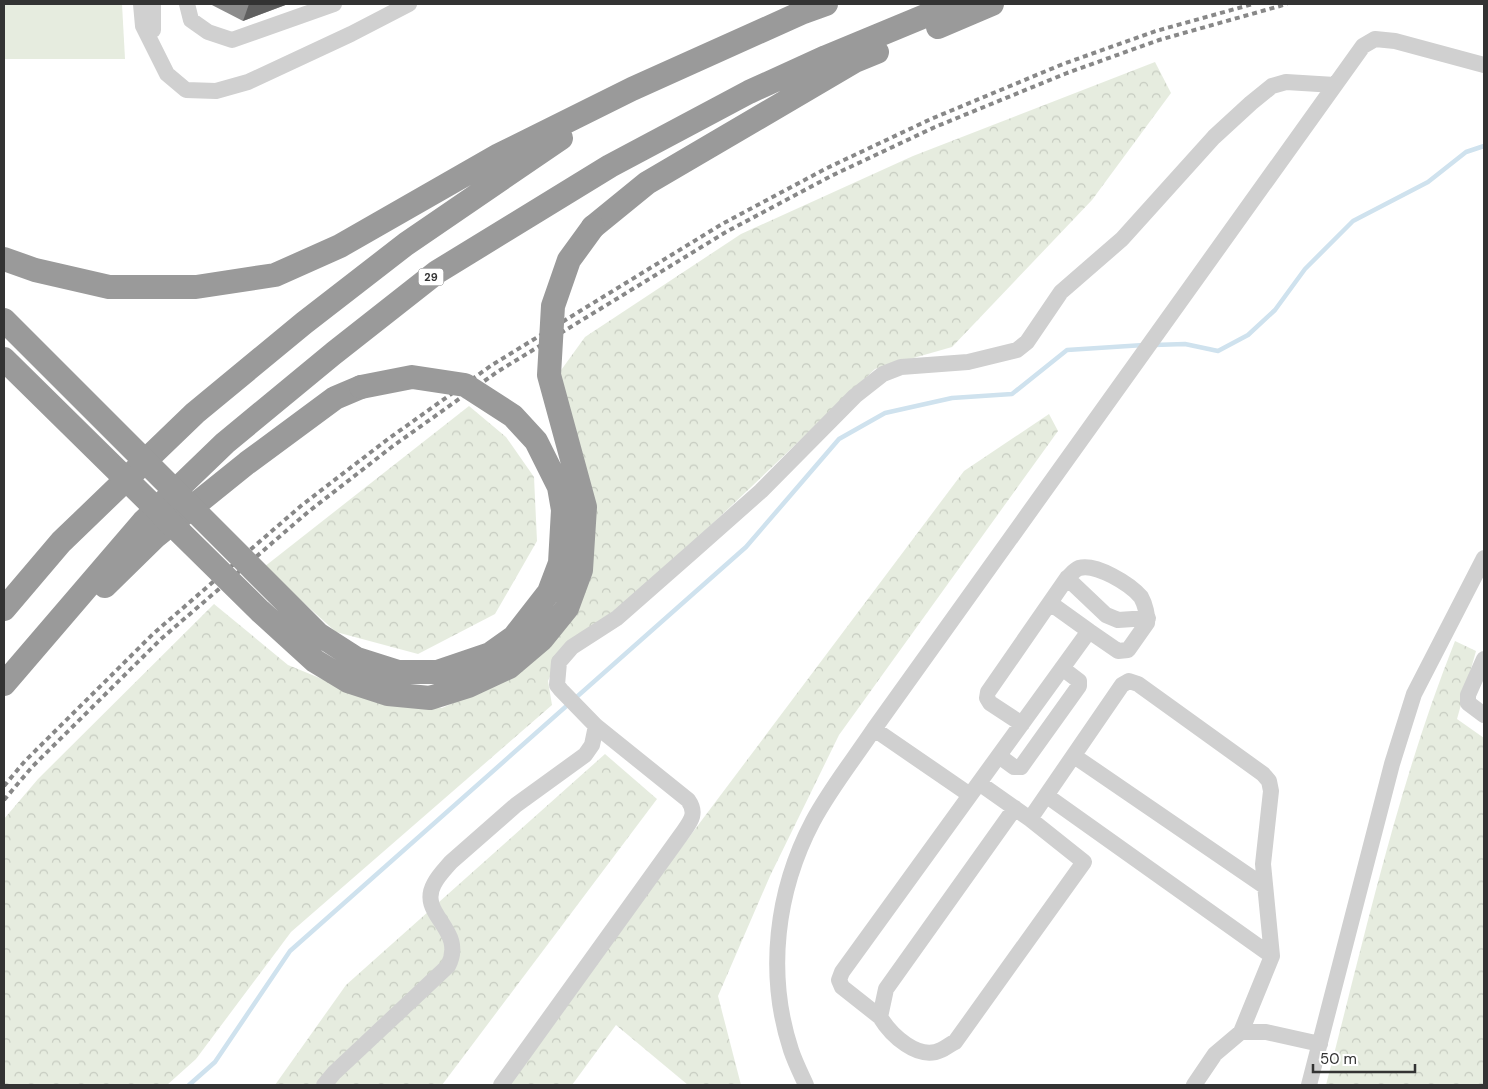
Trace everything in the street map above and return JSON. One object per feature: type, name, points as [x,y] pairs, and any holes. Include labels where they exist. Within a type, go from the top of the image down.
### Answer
[{"type":"highway","points":[[4,259],[35,270],[109,287],[196,288],[275,275],[340,246],[499,155],[632,90],[801,13],[826,4]]},
{"type":"highway","name":"29","points":[[4,684],[143,522],[225,443],[334,353],[437,272],[610,166],[749,92],[826,57],[954,4]]},
{"type":"highway","points":[[4,359],[260,611],[315,660],[356,684],[388,694],[430,698],[468,686],[509,667],[542,639],[567,608],[580,570],[585,507],[549,375],[553,306],[569,260],[593,227],[647,183],[855,62],[992,4]]},
{"type":"highway","points":[[4,609],[61,542],[146,460],[195,413],[289,335],[406,244],[632,90]]},
{"type":"highway","points":[[4,320],[318,634],[358,659],[398,672],[437,672],[490,654],[514,638],[549,592],[560,563],[563,510],[559,487],[536,441],[513,416],[465,385],[412,377],[361,387],[335,398],[247,463],[155,537],[4,690]]},
{"type":"street","points":[[142,4],[143,26],[167,74],[186,90],[216,91],[248,82],[351,34],[409,4]]},
{"type":"street","points":[[150,40],[154,27],[153,4]]},
{"type":"street","points":[[187,4],[191,20],[208,32],[232,40],[334,4]]},
{"type":"street","points":[[806,1085],[791,1050],[781,1010],[777,966],[778,927],[786,886],[814,820],[874,729],[1163,328],[1363,46],[1375,39],[1395,41],[1484,65]]},
{"type":"street","points":[[500,1085],[681,836],[694,815],[693,807],[676,789],[593,722],[561,690],[557,685],[559,662],[572,647],[617,618],[761,491],[855,396],[883,374],[901,367],[968,362],[1017,350],[1027,342],[1061,292],[1122,239],[1214,137],[1250,103],[1272,86],[1286,82],[1335,85]]},
{"type":"street","points":[[1309,1085],[1392,764],[1414,694],[1484,558]]},
{"type":"street","points":[[1022,724],[987,698],[988,692],[1067,578],[1079,568],[1099,569],[1141,598],[1148,618],[1147,624],[1128,650],[1124,652],[1118,651],[1050,603]]},
{"type":"street","points":[[1067,578],[1106,615],[1118,620],[1148,618]]},
{"type":"street","points":[[874,729],[974,789],[1015,808],[1084,862],[955,1042],[940,1051],[921,1051],[903,1042],[887,1027],[880,1017],[842,987],[839,980],[842,972],[974,789],[1090,631]]},
{"type":"street","points":[[1484,659],[1468,695],[1468,703],[1484,715]]},
{"type":"street","points":[[999,756],[1014,767],[1021,767],[1078,686],[1079,682],[1062,668]]},
{"type":"street","points":[[1030,819],[1122,685],[1130,681],[1138,684],[1269,781],[1270,791],[1263,864],[1272,956],[1241,1032],[1216,1054],[1194,1085]]},
{"type":"street","points":[[324,1085],[334,1073],[448,966],[454,955],[454,944],[432,908],[430,897],[433,885],[442,872],[516,805],[585,755],[592,745],[593,722]]},
{"type":"street","points":[[1074,756],[1264,886]]},
{"type":"street","points":[[1047,796],[1272,956]]},
{"type":"street","points":[[880,1017],[880,1008],[886,989],[1015,808]]},
{"type":"street","points":[[1241,1032],[1266,1032],[1320,1044]]},
{"type":"green space","points":[[4,4],[122,4],[125,59],[4,59]]},
{"type":"green space","points":[[1155,62],[1171,93],[1092,200],[952,347],[875,369],[645,588],[563,648],[548,681],[552,705],[291,932],[196,1059],[167,1085],[4,1085],[4,819],[38,779],[214,604],[288,665],[366,697],[442,708],[513,676],[586,578],[559,373],[585,337],[741,234],[913,156]]},
{"type":"green space","points":[[469,406],[506,437],[534,477],[537,541],[495,614],[418,654],[336,632],[264,567]]},
{"type":"green space","points":[[1049,414],[1058,431],[839,735],[770,876],[718,996],[741,1085],[688,1085],[616,1025],[572,1085],[503,1085],[964,471]]},
{"type":"green space","points":[[1455,641],[1476,651],[1457,719],[1484,738],[1484,1085],[1326,1085],[1399,805],[1416,750]]},
{"type":"green space","points":[[605,754],[657,799],[442,1085],[275,1085],[346,985]]},
{"type":"waterway","points":[[1154,345],[1185,344],[1218,351],[1248,335],[1275,310],[1305,269],[1353,221],[1428,182],[1466,152],[1484,146]]},
{"type":"waterway","points":[[189,1085],[215,1062],[290,951],[746,547],[839,439],[885,413],[952,398],[1012,394],[1067,350],[1144,345]]},
{"type":"railway","points":[[4,786],[25,761],[154,633],[302,505],[388,439],[492,365],[722,224],[827,168],[931,119],[1063,64],[1156,31],[1253,4]]},
{"type":"railway","points":[[4,800],[32,767],[161,639],[308,512],[393,446],[497,372],[726,232],[831,176],[935,127],[1067,73],[1159,40],[1287,4]]}]
